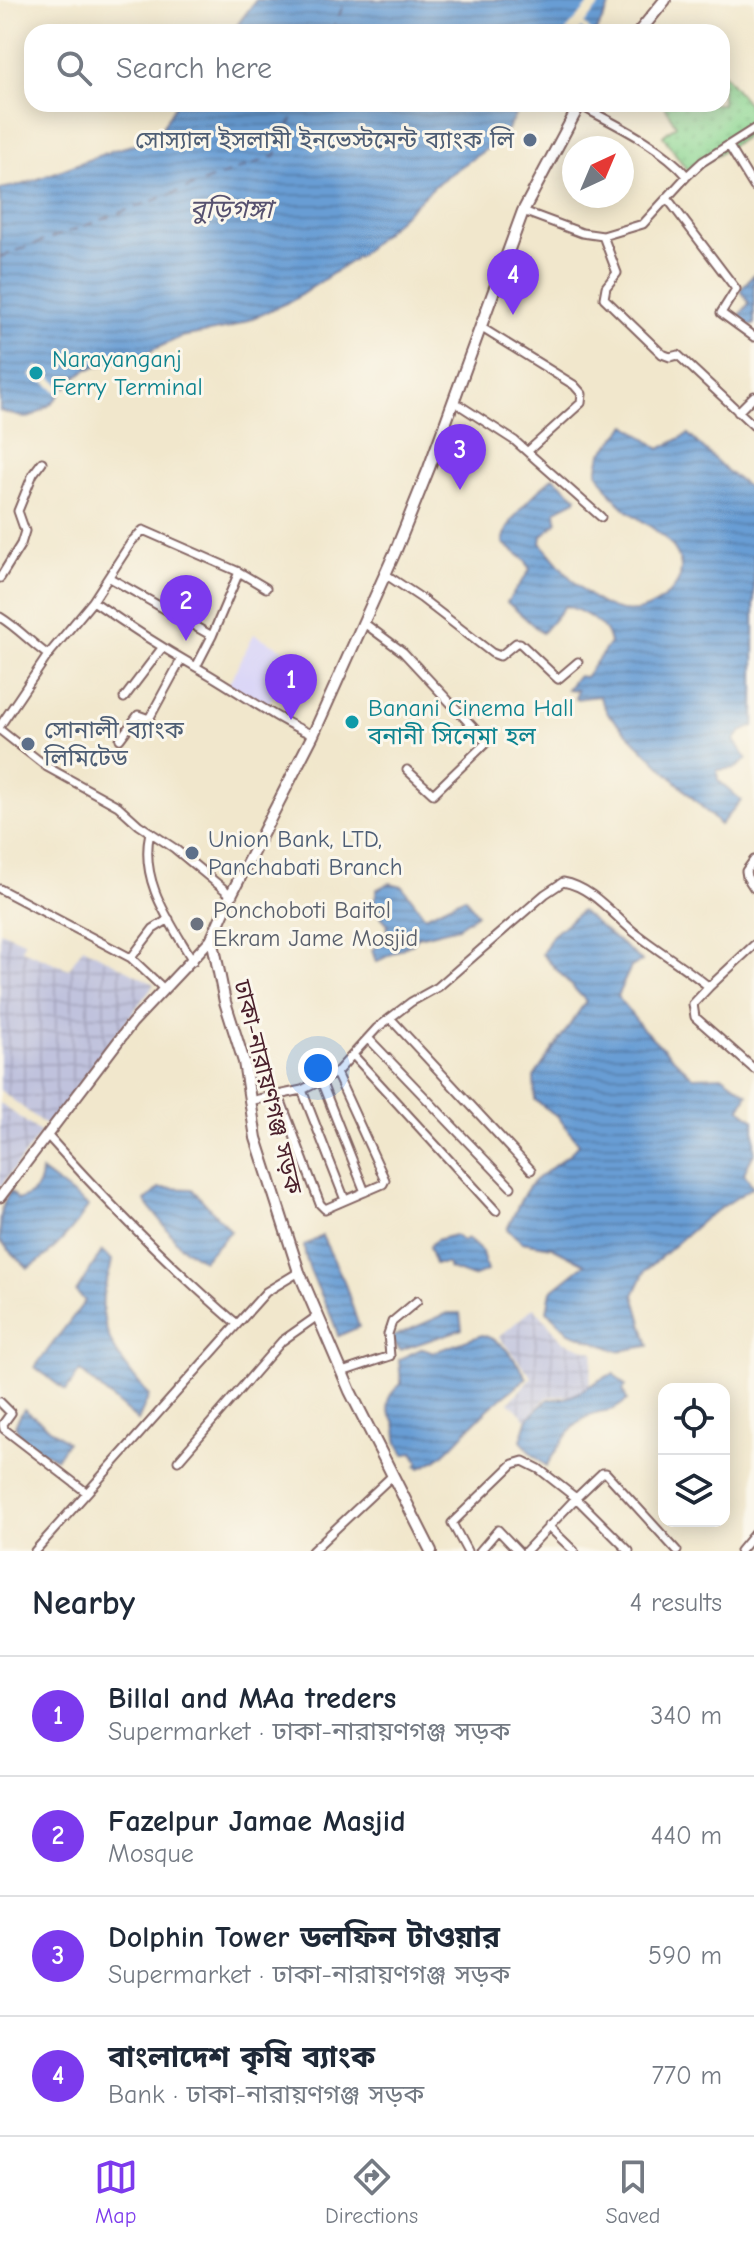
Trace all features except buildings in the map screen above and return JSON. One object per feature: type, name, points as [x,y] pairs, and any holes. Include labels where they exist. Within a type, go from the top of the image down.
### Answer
[{"type":"highway","points":[[646,24],[665,0]]},
{"type":"highway","points":[[212,938],[313,735],[364,623],[413,510],[523,211],[575,112]]},
{"type":"highway","name":"ঢাকা-নারায়ণগঞ্জ সড়ক","points":[[212,938],[225,1002],[244,1062],[256,1138],[299,1272],[342,1372],[431,1551]]},
{"type":"main road","points":[[0,1197],[132,1023],[212,938]]},
{"type":"street","points":[[591,112],[677,164],[687,176]]},
{"type":"street","points":[[523,211],[582,233],[603,236],[643,224],[702,162],[754,129]]},
{"type":"street","points":[[729,146],[754,187]]},
{"type":"street","points":[[667,198],[736,289],[721,313],[754,337]]},
{"type":"street","points":[[603,236],[617,273],[606,287],[604,298],[662,354],[670,357],[678,355],[754,426]]},
{"type":"street","points":[[482,328],[574,385],[584,398],[528,451]]},
{"type":"street","points":[[738,412],[754,396]]},
{"type":"street","points":[[453,401],[528,451],[601,517]]},
{"type":"street","points":[[0,578],[21,544],[25,531],[18,511],[33,474],[42,462]]},
{"type":"street","points":[[231,895],[111,802],[33,758],[0,728],[48,655],[93,601],[132,541],[143,530],[239,572],[266,588]]},
{"type":"street","points":[[196,667],[239,572]]},
{"type":"street","points":[[385,574],[492,653],[500,656],[520,643],[558,679],[578,662]]},
{"type":"street","points":[[110,578],[212,636]]},
{"type":"street","points":[[93,601],[181,660],[285,723],[313,735]]},
{"type":"street","points":[[0,617],[48,655]]},
{"type":"street","points":[[364,623],[403,652],[487,742],[433,794],[407,770]]},
{"type":"street","points":[[124,698],[162,648]]},
{"type":"street","points":[[120,739],[138,715],[149,719],[181,660]]},
{"type":"street","points":[[150,832],[146,864],[149,880],[193,961]]},
{"type":"street","points":[[754,860],[746,871],[754,888]]},
{"type":"street","points":[[249,1101],[302,1090],[336,1073],[390,1018],[438,987],[563,882],[602,902],[634,931],[709,987]]},
{"type":"street","points":[[0,889],[131,958],[164,989]]},
{"type":"street","points":[[131,958],[153,929],[169,919]]},
{"type":"street","points":[[754,945],[693,1004],[695,1017],[754,1069]]},
{"type":"street","points":[[390,1018],[531,1170]]},
{"type":"street","points":[[368,1038],[511,1187]]},
{"type":"street","points":[[354,1056],[496,1211]]},
{"type":"street","points":[[279,1096],[325,1209],[383,1184],[385,1180],[336,1073]]},
{"type":"street","points":[[321,1081],[365,1192]]},
{"type":"street","points":[[302,1090],[345,1200]]},
{"type":"street","points":[[47,1135],[162,1259],[237,1324]]},
{"type":"street","points":[[35,1551],[266,1292],[299,1272]]},
{"type":"street","points":[[342,1372],[390,1356],[388,1334],[392,1322],[417,1301]]},
{"type":"street","points":[[178,1461],[282,1341],[316,1317]]},
{"type":"street","points":[[0,1402],[11,1413],[3,1424],[4,1429],[86,1492]]},
{"type":"street","points":[[467,1551],[452,1523],[513,1464],[523,1461],[533,1464],[629,1551]]},
{"type":"street","points":[[526,1551],[574,1500],[602,1473],[606,1473],[677,1551]]},
{"type":"street","points":[[312,1551],[392,1476]]},
{"type":"street","points":[[549,1525],[574,1551]]},
{"type":"street","points":[[480,1551],[498,1530],[518,1551]]},
{"type":"street","points":[[740,1551],[752,1541]]},
{"type":"shaded area","points":[[254,634],[294,655],[266,710],[226,689]]},
{"type":"shaded area","points":[[0,931],[24,941],[22,950],[69,969],[83,947],[154,984],[48,1127],[0,1090]]},
{"type":"shaded area","points":[[0,1103],[41,1133],[0,1187]]},
{"type":"shaded area","points":[[534,1307],[563,1341],[594,1352],[589,1387],[573,1395],[547,1397],[526,1419],[509,1402],[532,1377],[499,1337]]},
{"type":"green space","points":[[730,82],[754,111],[754,131],[689,173],[663,136],[676,125],[668,112],[730,112]]},
{"type":"water","points":[[256,0],[613,0],[600,24],[238,24]]},
{"type":"water","name":"বুড়িগঙ্গা","points":[[171,112],[517,112],[492,145],[439,182],[360,255],[293,300],[230,328],[181,337],[146,353],[88,369],[51,404],[31,417],[0,411],[0,189],[25,184],[114,150],[144,142],[161,129]]},
{"type":"water","points":[[754,274],[754,325],[745,325],[737,319],[749,303],[740,290]]},
{"type":"water","points":[[627,425],[660,449],[688,434],[754,492],[754,726],[741,732],[734,740],[747,759],[736,768],[717,770],[718,780],[741,800],[720,825],[608,714],[599,696],[575,699],[577,690],[567,689],[577,676],[585,677],[610,643],[605,630],[586,615],[565,606],[542,633],[507,602],[530,570],[526,561],[503,543],[505,534],[522,507],[553,477],[577,497],[556,510],[557,522],[542,536],[541,543],[579,587],[610,608],[627,612],[645,609],[664,598],[675,586],[681,567],[672,545],[623,507],[597,472],[601,454]]},
{"type":"water","points":[[390,883],[402,886],[425,916],[465,897],[477,914],[458,927],[418,937],[413,943],[376,962],[372,950],[386,937],[388,924],[373,908],[377,889]]},
{"type":"water","points":[[581,911],[642,961],[631,967],[617,996],[642,1028],[693,1077],[723,1076],[748,1094],[740,1109],[754,1120],[754,1153],[744,1173],[753,1187],[704,1219],[645,1271],[634,1295],[649,1346],[618,1351],[569,1332],[547,1311],[551,1291],[585,1264],[552,1247],[522,1242],[507,1229],[530,1185],[579,1144],[558,1117],[535,1100],[534,1077],[586,1001],[542,954],[552,936]]},
{"type":"water","points":[[41,1171],[88,1206],[61,1241],[28,1268],[0,1241],[1,1214],[11,1191],[18,1200],[35,1190]]},
{"type":"water","points":[[159,1188],[192,1189],[231,1231],[203,1260],[180,1246],[145,1201]]},
{"type":"water","points":[[454,1235],[463,1241],[467,1238],[482,1252],[487,1271],[472,1277],[448,1268],[448,1264],[435,1264],[429,1248],[431,1244]]},
{"type":"water","points":[[322,1236],[344,1281],[359,1327],[338,1336],[304,1246]]},
{"type":"water","points":[[102,1251],[112,1260],[103,1296],[109,1338],[149,1396],[138,1421],[80,1371],[66,1391],[35,1367],[85,1301],[76,1292]]},
{"type":"water","points":[[448,1313],[460,1313],[462,1329],[400,1350],[390,1338]]},
{"type":"water","points":[[482,1335],[503,1346],[527,1378],[490,1408],[444,1453],[420,1468],[416,1466],[419,1462],[413,1452],[405,1455],[399,1445],[395,1422],[388,1407],[390,1396],[401,1384],[399,1359],[423,1348],[434,1352]]},
{"type":"water","points":[[614,1374],[626,1386],[623,1390],[627,1400],[612,1410],[593,1414],[578,1423],[546,1466],[530,1452],[521,1440],[528,1418],[548,1399],[576,1394]]},
{"type":"water","points":[[24,1409],[67,1442],[56,1459],[23,1440],[15,1425]]},
{"type":"pier","points":[[593,0],[605,0],[584,24],[572,24]]},
{"type":"pier","points":[[38,366],[68,392],[63,397],[38,377],[35,380],[30,376]]},
{"type":"ferry route","points":[[335,24],[346,0]]},
{"type":"ferry route","points":[[0,257],[275,156],[295,112]]},
{"type":"place","name":"সোস্যাল ইসলামী ইনভেস্টমেন্ট ব্যাংক লি","points":[[530,140]]},
{"type":"place","name":"বাংলাদেশ কৃষি ব্যাংক","points":[[513,315]]},
{"type":"place","name":"Narayanganj Ferry Terminal","points":[[36,373]]},
{"type":"place","name":"Dolphin Tower ডলফিন টাওয়ার","points":[[460,490]]},
{"type":"place","name":"Fazelpur Jamae Masjid","points":[[186,641]]},
{"type":"place","name":"Billal and MAa treders","points":[[291,720]]},
{"type":"place","name":"Banani Cinema Hall বনানী সিনেমা হল","points":[[352,722]]},
{"type":"place","name":"সোনালী ব্যাংক লিমিটেড","points":[[28,744]]},
{"type":"place","name":"Union Bank, LTD, Panchabati Branch","points":[[192,853]]},
{"type":"place","name":"Ponchoboti Baitol Ekram Jame Mosjid","points":[[197,924]]}]
